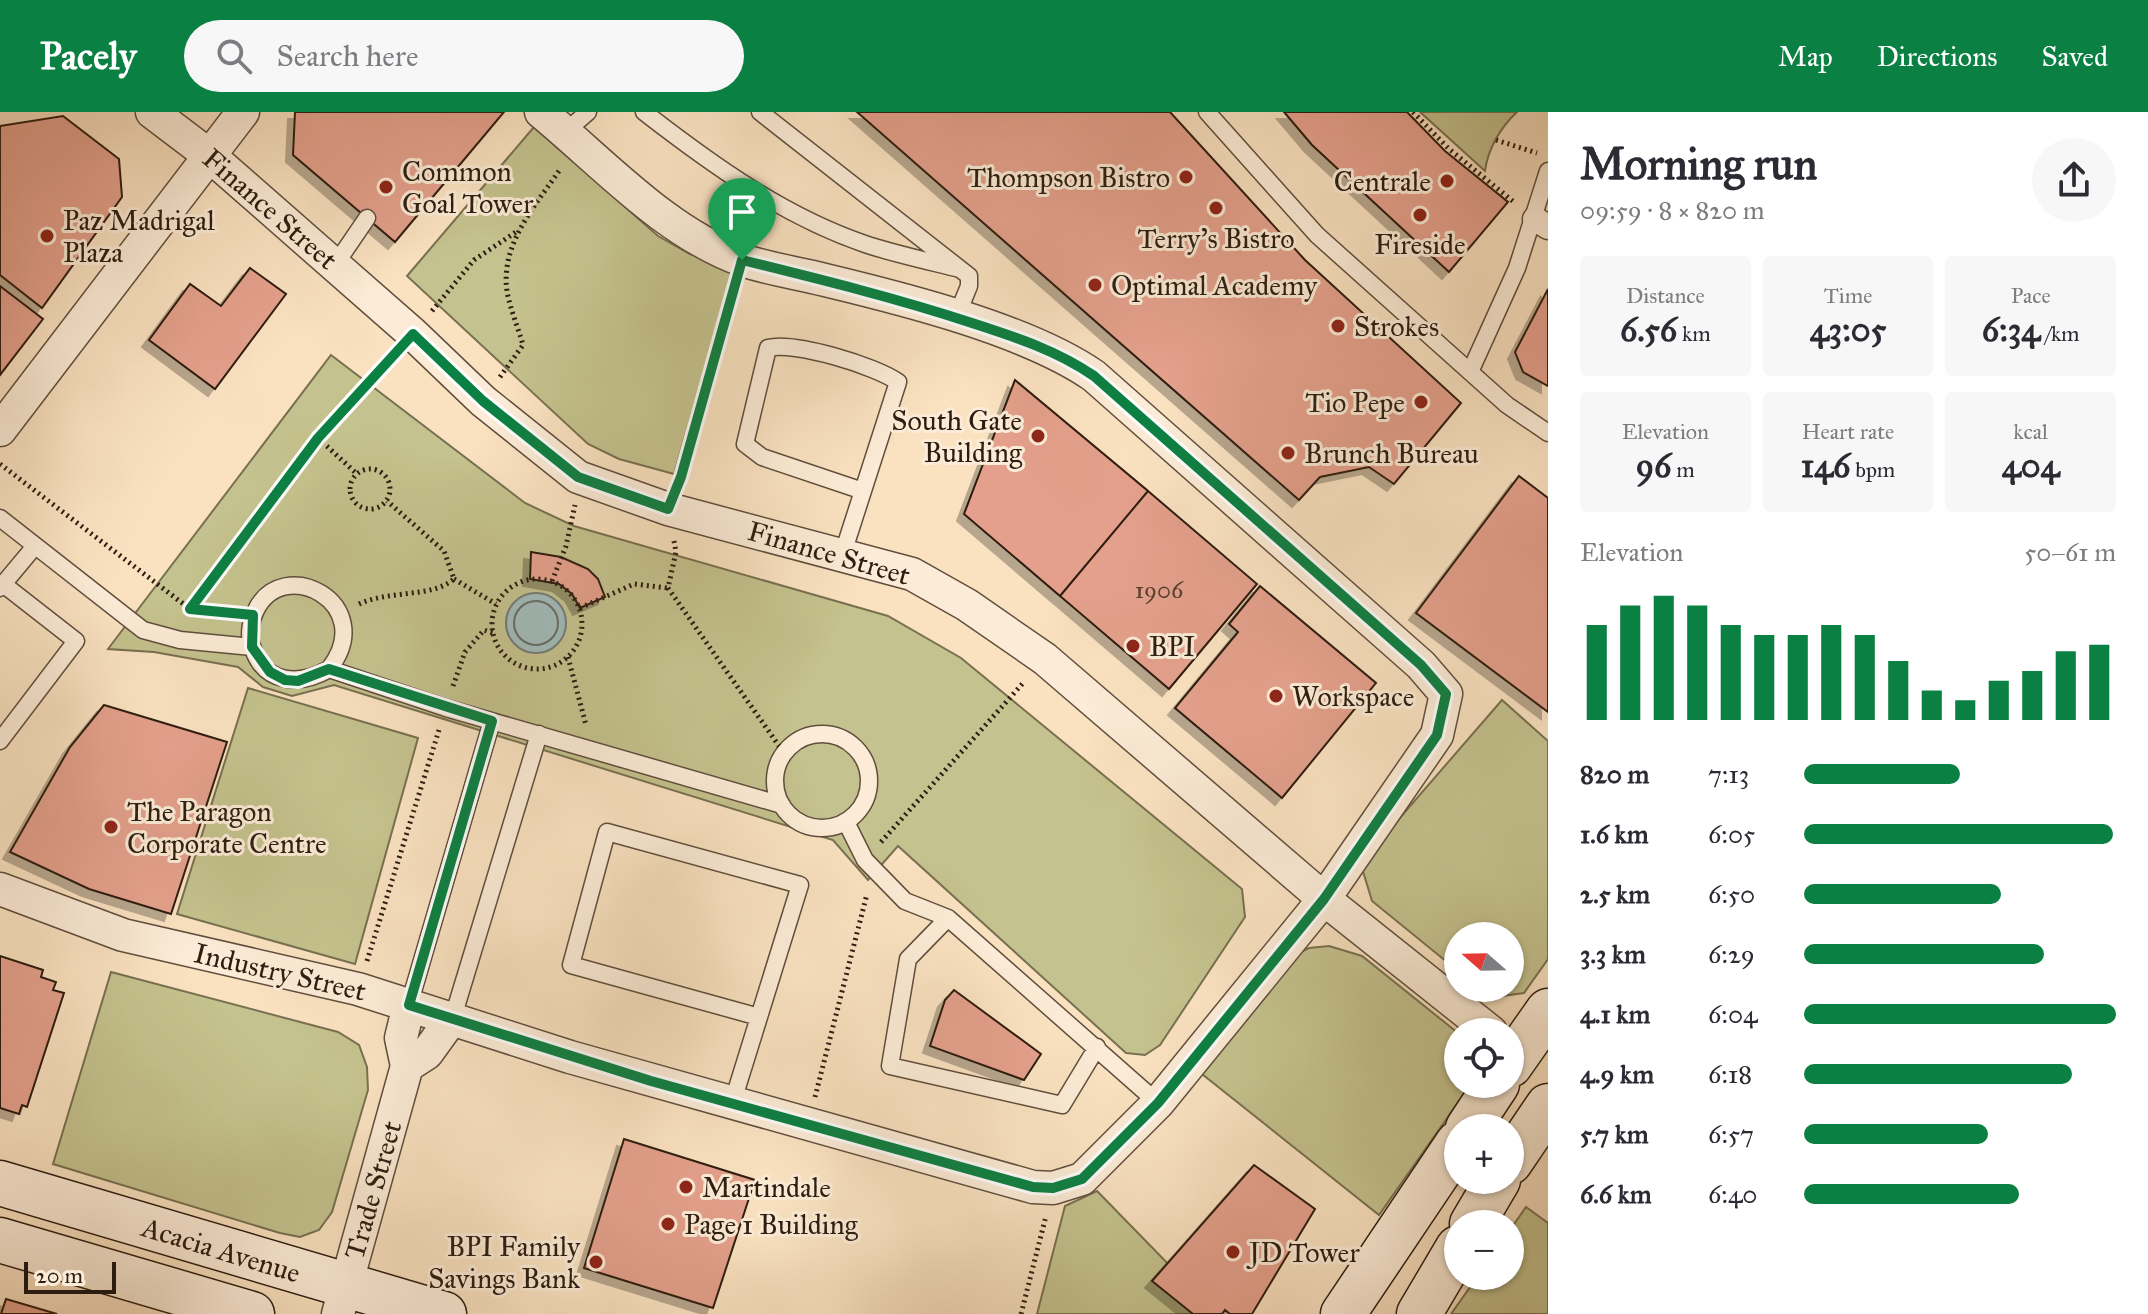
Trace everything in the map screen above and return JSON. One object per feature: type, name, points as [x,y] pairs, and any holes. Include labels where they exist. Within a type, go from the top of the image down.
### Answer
[{"type":"main road","points":[[1524,1036],[1548,1011]]},
{"type":"main road","points":[[1524,1141],[1548,1106]]},
{"type":"main road","points":[[1343,1314],[1444,1164]]},
{"type":"main road","name":"Acacia Avenue","points":[[0,1183],[342,1300],[444,1314]]},
{"type":"main road","name":"Acacia Avenue","points":[[0,1240],[252,1314]]},
{"type":"main road","points":[[1419,1314],[1444,1272]]},
{"type":"street","name":"Finance Street","points":[[152,112],[210,156],[413,334],[483,401],[578,477],[668,509],[843,553],[912,574],[967,605],[1045,659],[1461,1018]]},
{"type":"street","points":[[0,430],[243,112]]},
{"type":"street","points":[[565,119],[598,159],[680,229],[742,260],[886,295],[1038,345],[1094,376],[1421,665],[1446,694],[1437,735],[1324,899],[1158,1103],[1082,1179],[1053,1188]]},
{"type":"street","name":"Industry Street","points":[[0,889],[123,935],[358,989],[570,1057],[732,1104],[1033,1187],[1053,1188]]},
{"type":"street","name":"Trade Street","points":[[342,1300],[407,1066],[401,1038],[409,1005]]},
{"type":"street","points":[[407,1066],[427,1053],[453,1017]]},
{"type":"lane","points":[[644,112],[717,169],[778,204],[864,244],[960,269]]},
{"type":"lane","points":[[760,112],[960,269],[970,280],[956,318]]},
{"type":"lane","points":[[1207,112],[1317,235],[1507,405],[1548,433]]},
{"type":"lane","points":[[1470,372],[1541,223],[1548,171]]},
{"type":"lane","points":[[335,265],[367,218]]},
{"type":"lane","points":[[843,553],[863,491],[898,382],[883,371],[780,345],[768,348],[745,444],[762,457],[863,491]]},
{"type":"lane","points":[[0,518],[143,630],[180,640],[252,647]]},
{"type":"lane","points":[[0,741],[76,641],[1,586],[35,546]]},
{"type":"lane","points":[[293,586],[322,593],[341,615],[344,644],[329,669],[298,681],[285,680],[270,672],[252,647],[253,615],[269,595],[293,586]]},
{"type":"lane","points":[[329,669],[446,708],[782,805]]},
{"type":"lane","points":[[409,1005],[492,721]]},
{"type":"lane","points":[[453,1017],[539,734]]},
{"type":"lane","points":[[825,734],[838,737],[861,753],[869,780],[859,811],[832,829],[816,829],[789,815],[775,786],[784,753],[810,736],[825,734]]},
{"type":"lane","points":[[846,822],[865,860],[905,901],[948,918],[1158,1103]]},
{"type":"lane","points":[[732,1104],[800,885],[607,832],[571,965],[759,1017]]},
{"type":"lane","points":[[948,918],[908,959],[890,1066],[1062,1105],[1097,1047]]},
{"type":"path","points":[[1413,112],[1448,148],[1541,223]]},
{"type":"path","points":[[1496,140],[1548,155]]},
{"type":"path","points":[[483,401],[523,345],[507,290],[507,264],[519,230],[564,163],[579,179],[598,159]]},
{"type":"path","points":[[190,609],[318,438],[413,334],[474,260],[519,230]]},
{"type":"path","points":[[742,260],[681,477],[668,509],[676,552],[668,588],[784,753]]},
{"type":"path","points":[[318,438],[357,474]]},
{"type":"path","points":[[0,464],[190,609],[253,615]]},
{"type":"path","points":[[375,469],[386,476],[391,488],[387,501],[369,509],[357,504],[350,493],[357,474],[375,469]]},
{"type":"path","points":[[387,501],[444,551],[454,579],[496,604]]},
{"type":"path","points":[[552,581],[566,546],[575,504]]},
{"type":"path","points":[[341,615],[362,602],[385,595],[441,590],[454,579]]},
{"type":"path","points":[[530,579],[552,581],[566,588],[580,608],[581,634],[568,657],[543,669],[517,665],[497,646],[493,633],[496,604],[516,584],[530,579]]},
{"type":"path","points":[[580,608],[634,584],[668,588]]},
{"type":"path","points":[[358,989],[465,652],[484,630],[493,633]]},
{"type":"path","points":[[568,657],[580,714],[599,751]]},
{"type":"path","points":[[1021,1314],[1053,1188]]},
{"type":"shaded area","points":[[1420,112],[1517,112],[1496,138],[1485,171]]},
{"type":"shaded area","points":[[534,127],[658,236],[690,254],[734,266],[674,474],[619,459],[588,444],[407,276]]},
{"type":"shaded area","points":[[331,355],[525,503],[574,526],[888,616],[961,658],[1242,889],[1245,917],[1160,1045],[1145,1055],[1126,1053],[898,846],[868,880],[833,840],[334,685],[292,696],[263,687],[238,667],[154,652],[108,649]]},
{"type":"shaded area","points":[[248,688],[418,738],[355,964],[177,914]]},
{"type":"shaded area","points":[[1502,700],[1548,741],[1548,959],[1524,993],[1524,922],[1444,922],[1444,960],[1372,901],[1362,868],[1372,850]]},
{"type":"shaded area","points":[[1329,946],[1362,956],[1444,1022],[1444,1098],[1461,1098],[1450,1114],[1444,1114],[1444,1122],[1379,1215],[1202,1074],[1290,957],[1309,948]]},
{"type":"shaded area","points":[[111,972],[338,1032],[359,1045],[367,1067],[368,1090],[332,1212],[319,1230],[300,1237],[280,1233],[53,1164]]},
{"type":"shaded area","points":[[1097,1191],[1217,1314],[1037,1314],[1065,1206]]},
{"type":"shaded area","points":[[1526,1207],[1548,1223],[1548,1314],[1451,1314],[1468,1290],[1524,1290]]},
{"type":"water","points":[[536,593],[547,595],[557,602],[564,612],[564,634],[557,644],[547,651],[536,653],[525,651],[515,644],[508,634],[506,623],[508,612],[515,602],[525,595]]},
{"type":"building","name":"Common Goal Tower","points":[[295,112],[504,112],[395,242],[293,155]]},
{"type":"building","points":[[857,112],[1170,112],[1305,260],[1461,403],[1394,484],[1369,467],[1320,477],[1299,500]]},
{"type":"building","points":[[1284,112],[1407,112],[1445,151],[1508,202],[1449,272],[1312,145]]},
{"type":"building","name":"Paz Madrigal Plaza","points":[[63,116],[119,159],[122,197],[42,308],[0,275],[0,126]]},
{"type":"building","points":[[250,268],[286,294],[215,389],[149,340],[190,284],[221,306]]},
{"type":"building","points":[[0,286],[43,319],[0,375]]},
{"type":"building","points":[[1548,289],[1548,386],[1523,372],[1515,352]]},
{"type":"building","name":"South Gate Building","points":[[1015,380],[1148,491],[1060,596],[964,514]]},
{"type":"building","points":[[1519,476],[1548,498],[1548,712],[1416,613]]},
{"type":"building","points":[[1148,491],[1257,584],[1169,689],[1060,596]]},
{"type":"building","points":[[531,552],[561,557],[588,569],[598,579],[605,597],[580,608],[572,594],[559,584],[530,579]]},
{"type":"building","name":"Workspace","points":[[1260,586],[1376,683],[1282,798],[1175,708],[1238,632],[1229,624]]},
{"type":"building","name":"The Paragon Corporate Centre","points":[[104,705],[227,742],[171,914],[89,889],[10,852],[70,747]]},
{"type":"building","points":[[0,956],[43,970],[41,977],[56,982],[53,990],[64,993],[27,1107],[22,1105],[19,1114],[0,1108]]},
{"type":"building","points":[[954,990],[1041,1054],[1024,1080],[930,1046],[945,1000]]},
{"type":"building","name":"Page 1 Building","points":[[624,1139],[755,1180],[713,1308],[584,1268]]},
{"type":"building","name":"JD Tower","points":[[1254,1165],[1315,1209],[1252,1314],[1230,1314],[1225,1310],[1222,1314],[1193,1314],[1152,1281]]},
{"type":"building","points":[[6,1299],[57,1314],[1,1314]]},
{"type":"place","name":"Thompson Bistro","points":[[1186,177]]},
{"type":"place","name":"Centrale","points":[[1447,181]]},
{"type":"place","name":"Common Goal Tower","points":[[386,187]]},
{"type":"place","name":"Terry's Bistro","points":[[1216,208]]},
{"type":"place","name":"Fireside","points":[[1420,215]]},
{"type":"place","name":"Paz Madrigal Plaza","points":[[47,236]]},
{"type":"place","name":"Optimal Academy","points":[[1095,285]]},
{"type":"place","name":"Strokes","points":[[1338,326]]},
{"type":"place","name":"Tio Pepe","points":[[1421,402]]},
{"type":"place","name":"South Gate Building","points":[[1038,436]]},
{"type":"place","name":"Brunch Bureau","points":[[1288,453]]},
{"type":"place","name":"BPI","points":[[1133,646]]},
{"type":"place","name":"Workspace","points":[[1276,696]]},
{"type":"place","name":"The Paragon Corporate Centre","points":[[111,827]]},
{"type":"place","name":"Martindale","points":[[686,1187]]},
{"type":"place","name":"Page 1 Building","points":[[668,1224]]},
{"type":"place","name":"JD Tower","points":[[1233,1252]]},
{"type":"place","name":"BPI Family Savings Bank","points":[[596,1262]]},
{"type":"route","points":[[742,260],[886,295],[1038,345],[1067,358],[1094,376],[1421,665],[1446,694],[1437,735],[1324,899],[1158,1103],[1082,1179],[1053,1188],[1033,1187],[651,1081],[409,1005],[492,721],[329,669],[314,678],[285,680],[259,662],[250,632],[253,615],[190,609],[318,438],[413,334],[483,401],[578,477],[615,493],[668,509],[681,477],[742,260]]}]
